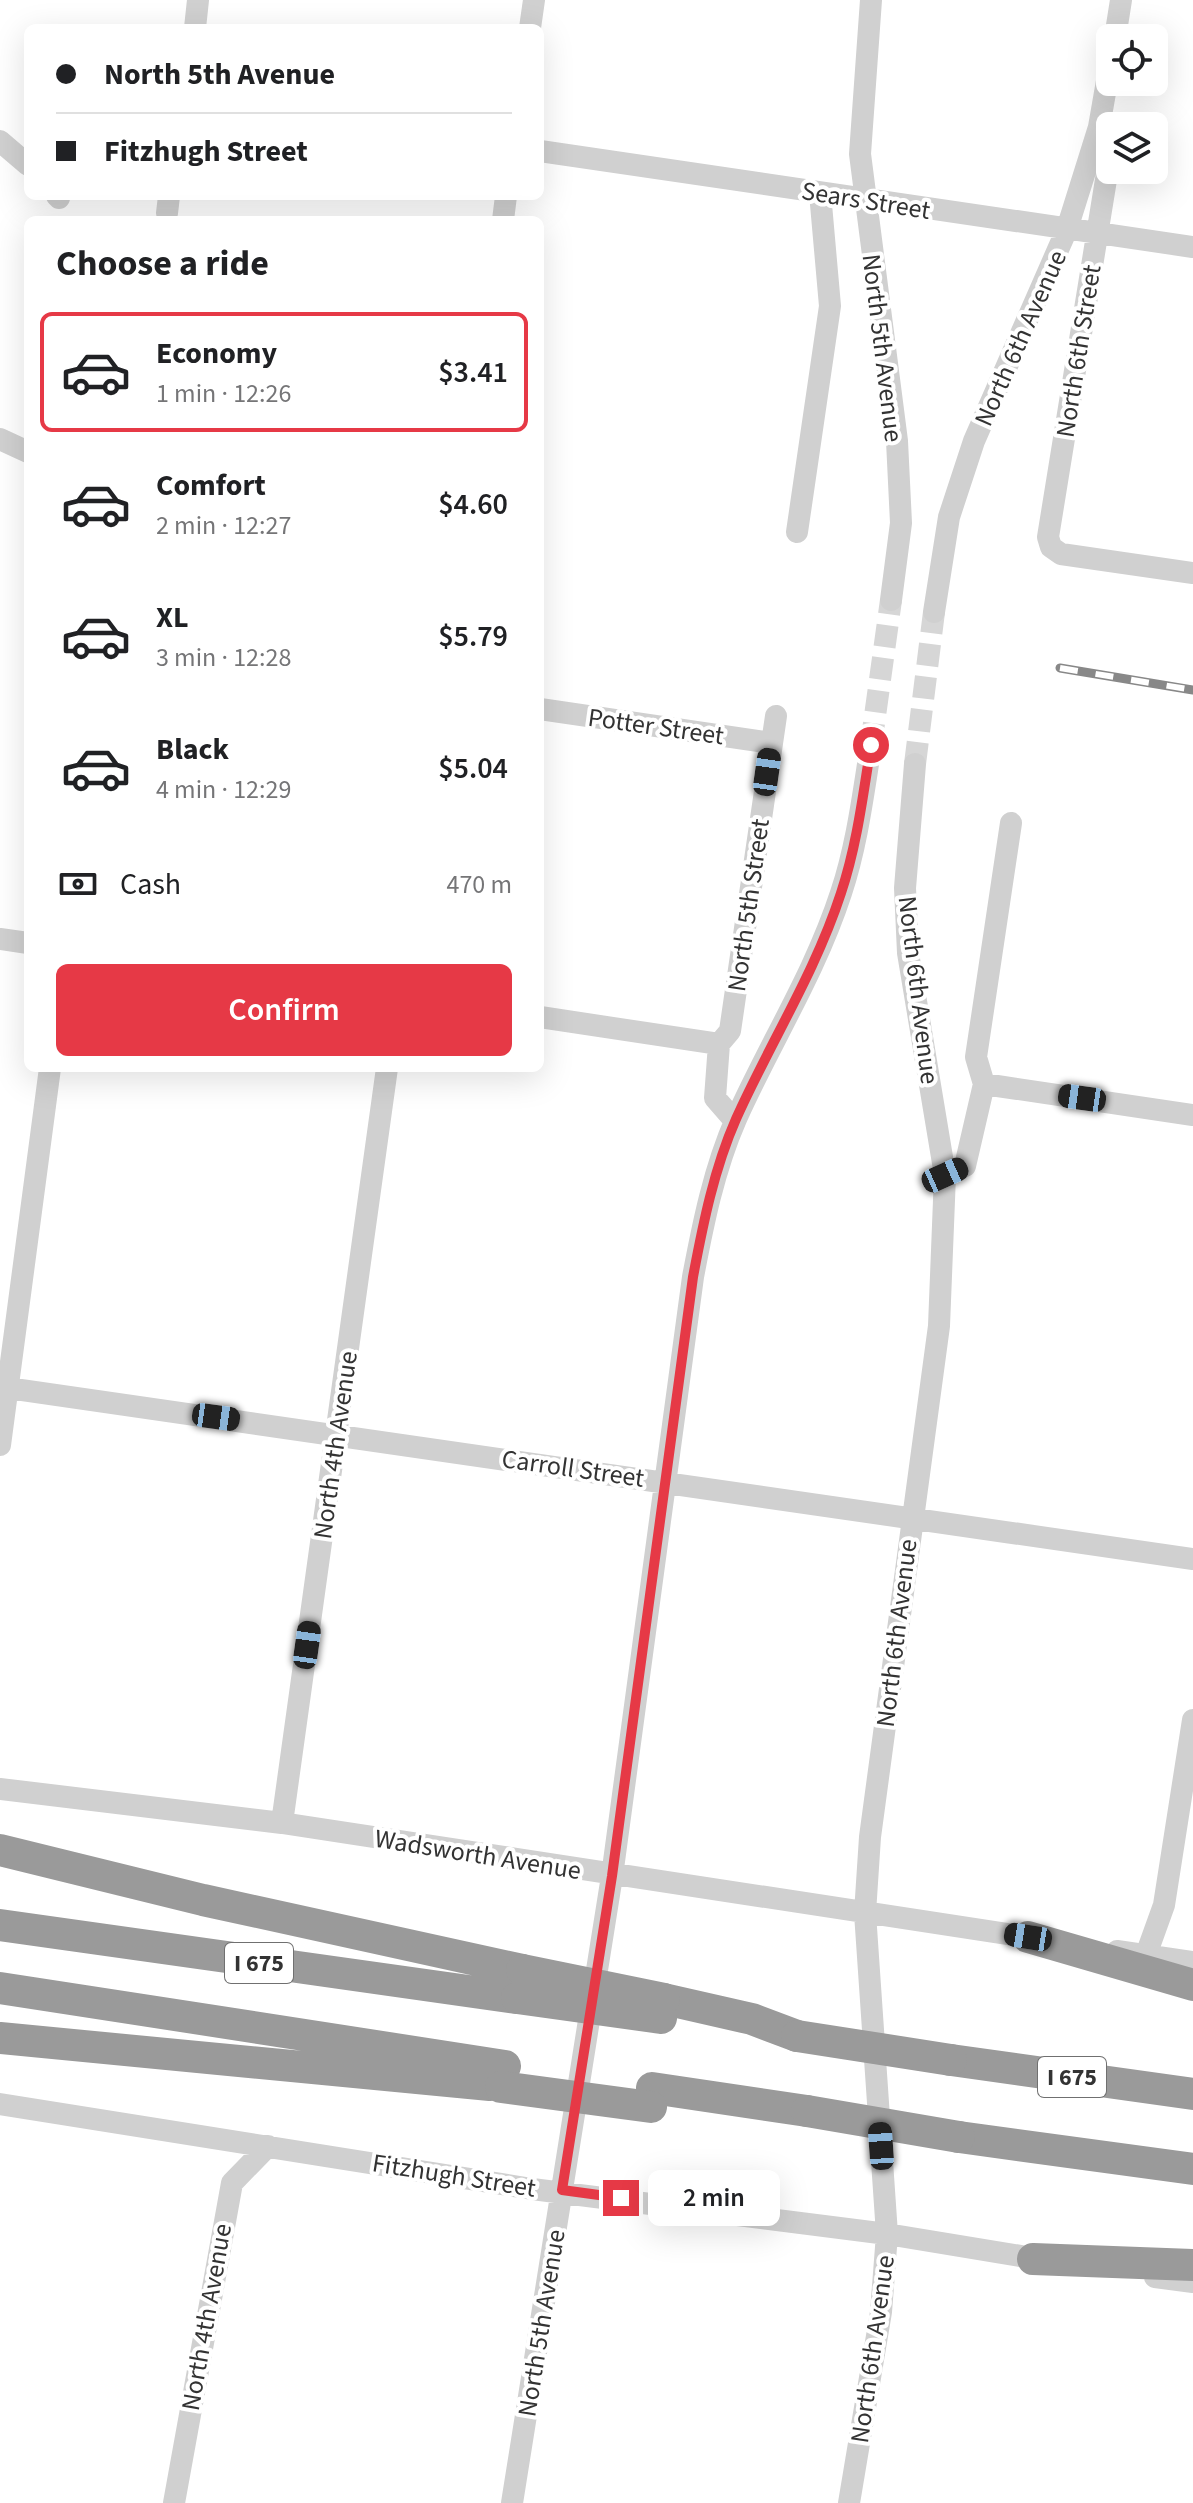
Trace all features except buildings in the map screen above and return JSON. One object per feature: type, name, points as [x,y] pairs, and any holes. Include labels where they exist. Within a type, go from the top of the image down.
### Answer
[{"type":"highway","points":[[0,1850],[520,1984]]},
{"type":"highway","name":"I 675","points":[[0,1925],[520,1984],[662,2008],[752,2019],[797,2036],[1193,2094]]},
{"type":"highway","points":[[1028,1937],[1193,1985]]},
{"type":"highway","points":[[0,1988],[503,2076],[652,2097],[798,2110],[959,2137],[1193,2169]]},
{"type":"highway","points":[[0,2038],[503,2076]]},
{"type":"highway","points":[[1033,2259],[1193,2265]]},
{"type":"street","points":[[195,24],[198,0]]},
{"type":"street","points":[[531,24],[534,0]]},
{"type":"street","name":"North 5th Avenue","points":[[871,0],[861,99],[863,201],[897,441],[901,523],[891,600]]},
{"type":"street","points":[[1117,24],[1121,0]]},
{"type":"street","name":"North 6th Avenue","points":[[934,612],[949,517],[974,441],[1067,229],[1096,137]]},
{"type":"street","points":[[0,141],[24,162]]},
{"type":"street","name":"Sears Street","points":[[544,152],[863,201],[1193,247]]},
{"type":"street","name":"North 6th Street","points":[[1106,184],[1048,537],[1051,547],[1061,554],[1193,573]]},
{"type":"street","name":"North 5th Avenue","points":[[797,532],[830,306],[820,193]]},
{"type":"street","points":[[0,439],[24,450]]},
{"type":"street","name":"Potter Street","points":[[544,710],[771,743]]},
{"type":"street","name":"North 5th Street","points":[[735,1121],[715,1098],[719,1044],[730,1031],[776,716]]},
{"type":"street","name":"North 5th Avenue","points":[[512,2503],[612,1876],[705,1214],[735,1121],[814,964],[841,892],[859,825],[871,745]]},
{"type":"street","name":"North 6th Avenue","points":[[849,2503],[881,2312],[887,2234],[865,1913],[870,1837],[939,1326],[945,1175],[908,953],[905,888],[915,764]]},
{"type":"street","points":[[945,1175],[965,1166],[984,1084],[976,1057],[1011,823]]},
{"type":"street","points":[[0,939],[24,942]]},
{"type":"street","points":[[544,1018],[719,1044]]},
{"type":"street","points":[[0,1445],[4,1387],[49,1072]]},
{"type":"street","name":"North 4th Avenue","points":[[282,1823],[386,1072]]},
{"type":"street","points":[[984,1084],[1193,1115]]},
{"type":"street","name":"Carroll Street","points":[[4,1387],[1193,1559]]},
{"type":"street","points":[[1146,1955],[1164,1905],[1193,1720]]},
{"type":"street","name":"Wadsworth Avenue","points":[[0,1789],[282,1823],[612,1876],[1193,1962]]},
{"type":"street","name":"Fitzhugh Street","points":[[0,2104],[532,2189],[562,2190],[887,2234],[1193,2282]]},
{"type":"street","name":"North 4th Avenue","points":[[174,2503],[232,2183],[268,2146]]},
{"type":"tunnel","points":[[871,745],[891,600]]},
{"type":"tunnel","points":[[915,764],[934,612]]},
{"type":"railway","points":[[1060,668],[1193,690]]},
{"type":"route","points":[[621,2198],[562,2190],[612,1876],[693,1277],[705,1214],[735,1121],[814,964],[841,892],[859,825],[871,745]]}]
